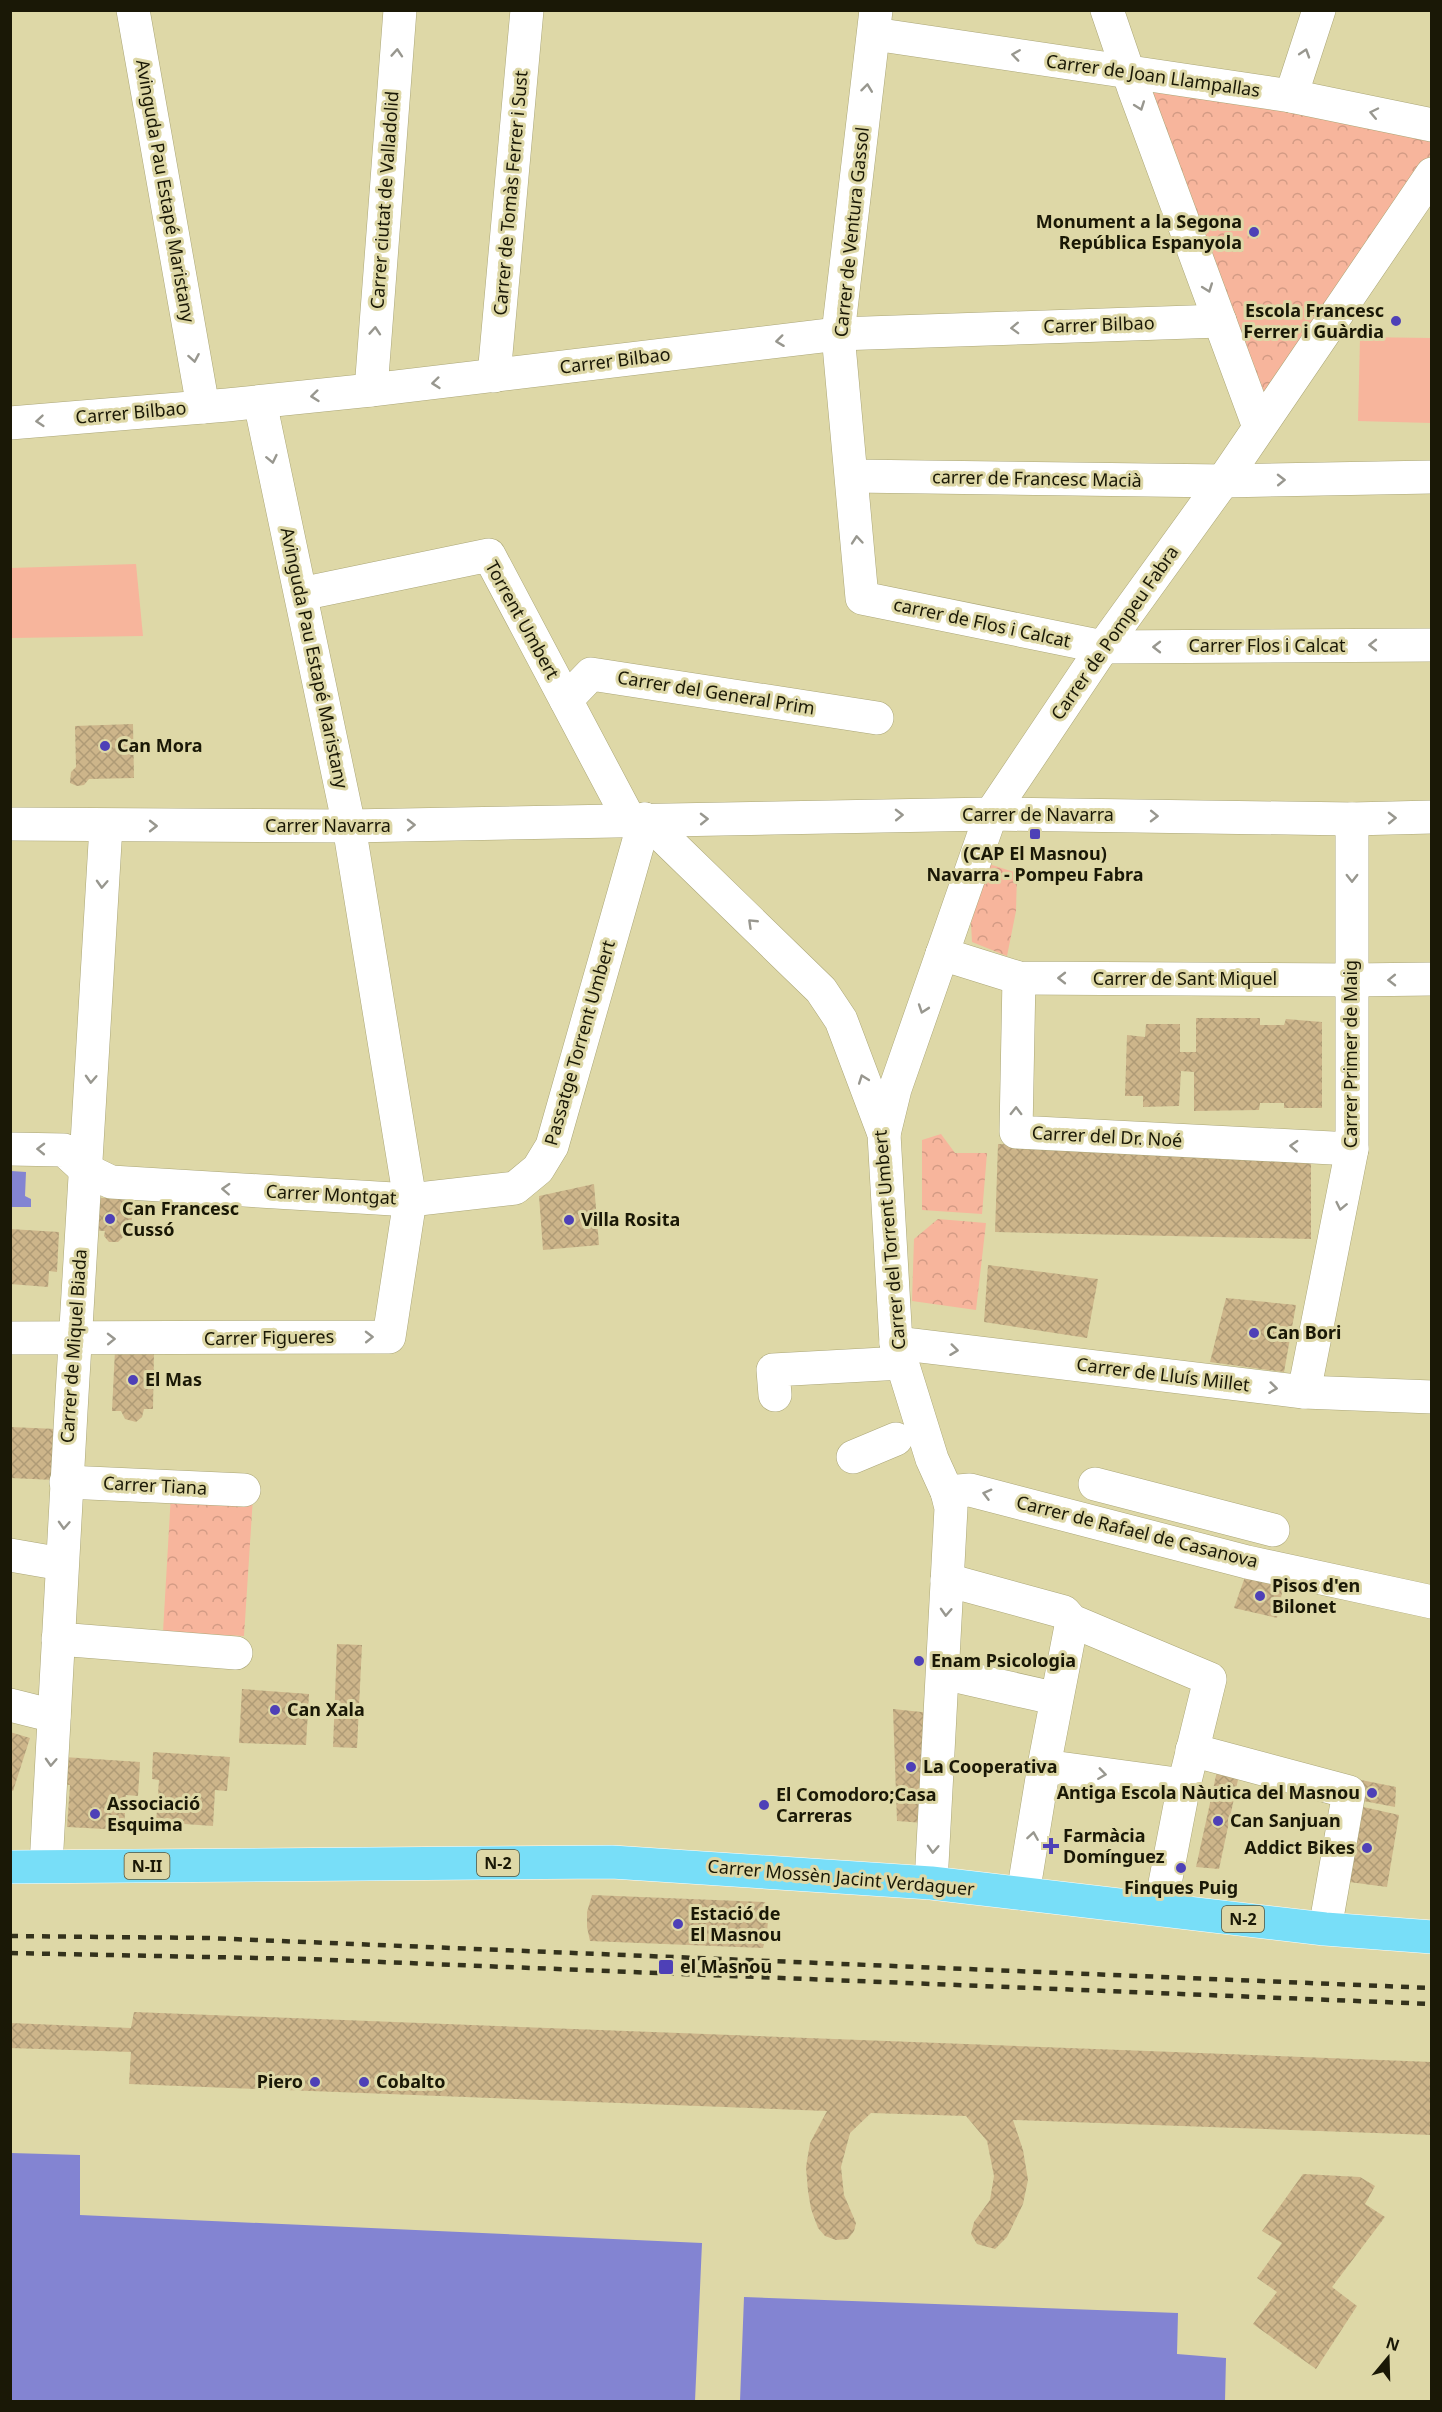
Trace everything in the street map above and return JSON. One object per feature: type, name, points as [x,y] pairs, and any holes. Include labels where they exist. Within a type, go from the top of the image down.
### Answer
[{"type":"main road","name":"Carrer Mossèn Jacint Verdaguer","points":[[248,1865],[612,1862],[931,1883],[1325,1929],[1431,1937]]},
{"type":"main road","name":"N-II","points":[[10,1867],[248,1865]]},
{"type":"street","name":"Avinguda Pau Estapé Maristany","points":[[133,10],[203,407]]},
{"type":"street","name":"Carrer ciutat de Valladolid","points":[[370,390],[400,10]]},
{"type":"street","name":"Carrer de Tomàs Ferrer i Sust","points":[[494,376],[527,10]]},
{"type":"street","points":[[1107,10],[1259,428]]},
{"type":"street","points":[[1291,96],[1319,10]]},
{"type":"street","name":"Carrer de Joan Llampallas","points":[[875,22],[1128,72],[1291,96],[1431,125]]},
{"type":"street","name":"Carrer de Ventura Gassol","points":[[862,598],[838,333],[875,22]]},
{"type":"street","name":"Carrer de Pompeu Fabra","points":[[884,1134],[895,1089],[991,814],[1103,647],[1259,428],[1431,174]]},
{"type":"street","name":"Carrer Bilbao","points":[[10,423],[260,402],[494,376],[838,333],[1220,321]]},
{"type":"street","name":"Avinguda Pau Estapé Maristany","points":[[260,402],[349,826],[410,1200]]},
{"type":"street","name":"carrer de Francesc Macià","points":[[852,476],[1222,481],[1431,477]]},
{"type":"street","name":"Torrent Umbert","points":[[301,594],[489,555],[566,700],[637,819]]},
{"type":"street","name":"carrer de Flos i Calcat","points":[[862,598],[1103,647]]},
{"type":"street","name":"Carrer Flos i Calcat","points":[[1103,647],[1431,645]]},
{"type":"street","name":"Carrer del General Prim","points":[[566,700],[591,674],[877,717]]},
{"type":"street","name":"Carrer de Navarra","points":[[637,819],[991,814],[1431,818]]},
{"type":"street","name":"Carrer Navarra","points":[[10,824],[349,826],[637,819]]},
{"type":"street","name":"Carrer del Torrent Umbert","points":[[637,819],[821,990],[842,1020],[884,1134],[899,1353],[932,1459],[947,1492],[951,1508],[931,1883]]},
{"type":"street","name":"Passatge Torrent Umbert","points":[[410,1200],[515,1188],[538,1169],[552,1146],[637,819]]},
{"type":"street","name":"Carrer Primer de Maig","points":[[1304,1392],[1352,1149],[1352,819]]},
{"type":"street","name":"Carrer de Miquel Biada","points":[[46,1866],[74,1339],[106,826]]},
{"type":"street","name":"Carrer de Sant Miquel","points":[[942,954],[1019,978],[1431,979]]},
{"type":"street","name":"Carrer del Dr. Noé","points":[[1019,978],[1016,1132],[1352,1149]]},
{"type":"street","name":"Carrer Montgat","points":[[10,1149],[64,1150],[86,1170],[111,1182],[410,1200]]},
{"type":"street","name":"Carrer Figueres","points":[[10,1338],[389,1336],[410,1200]]},
{"type":"street","name":"Carrer de Lluís Millet","points":[[775,1395],[773,1370],[899,1353],[1304,1392],[1431,1396]]},
{"type":"street","points":[[853,1457],[896,1439]]},
{"type":"street","name":"Carrer Tiana","points":[[66,1482],[244,1491]]},
{"type":"street","points":[[1095,1484],[1273,1530]]},
{"type":"street","name":"Carrer de Rafael de Casanova","points":[[947,1492],[970,1490],[1247,1562],[1431,1602]]},
{"type":"street","points":[[10,1556],[62,1564]]},
{"type":"street","points":[[947,1580],[1064,1612],[1072,1621],[1210,1679],[1184,1785],[1160,1910]]},
{"type":"street","points":[[1023,1894],[1044,1766],[1072,1621]]},
{"type":"street","points":[[58,1639],[236,1653]]},
{"type":"street","points":[[956,1676],[1049,1697]]},
{"type":"street","points":[[10,1705],[54,1716]]},
{"type":"street","points":[[1192,1750],[1349,1792],[1325,1929]]},
{"type":"street","points":[[1044,1766],[1184,1785]]},
{"type":"green space","points":[[1149,87],[1431,136],[1431,154],[1263,402]]},
{"type":"green space","points":[[1360,337],[1431,338],[1431,423],[1358,421]]},
{"type":"green space","points":[[136,564],[143,636],[11,638],[11,568]]},
{"type":"green space","points":[[989,864],[1017,873],[1016,911],[1007,956],[972,942],[971,923]]},
{"type":"green space","points":[[941,1134],[955,1153],[987,1153],[982,1214],[922,1210],[922,1140]]},
{"type":"green space","points":[[938,1219],[986,1223],[976,1310],[912,1301],[914,1239]]},
{"type":"green space","points":[[171,1494],[253,1497],[244,1636],[163,1632]]},
{"type":"water","points":[[11,1171],[26,1172],[25,1196],[31,1199],[31,1207],[11,1207]]},
{"type":"water","points":[[11,2153],[80,2155],[80,2215],[702,2243],[695,2401],[11,2401]]},
{"type":"water","points":[[744,2297],[1178,2313],[1177,2354],[1226,2358],[1225,2401],[740,2401]]},
{"type":"building","name":"Can Mora","points":[[133,724],[134,778],[89,779],[84,785],[77,786],[70,783],[71,772],[76,767],[75,726]]},
{"type":"building","points":[[1196,1018],[1260,1018],[1260,1025],[1284,1025],[1286,1019],[1322,1022],[1322,1108],[1284,1108],[1284,1103],[1260,1103],[1259,1110],[1194,1111],[1194,1072],[1181,1071],[1179,1106],[1143,1107],[1143,1096],[1125,1096],[1127,1035],[1145,1037],[1146,1024],[1180,1024],[1180,1052],[1196,1052]]},
{"type":"building","points":[[998,1144],[1311,1157],[1311,1239],[995,1232]]},
{"type":"building","name":"Villa Rosita","points":[[594,1184],[599,1245],[543,1250],[539,1196]]},
{"type":"building","name":"Can Francesc Cussó","points":[[90,1197],[133,1200],[131,1233],[124,1233],[118,1242],[109,1242],[104,1236],[105,1231],[89,1230]]},
{"type":"building","points":[[10,1229],[59,1232],[57,1272],[49,1271],[48,1287],[10,1284]]},
{"type":"building","points":[[988,1265],[1098,1279],[1087,1338],[984,1322]]},
{"type":"building","name":"Can Bori","points":[[1226,1298],[1296,1305],[1284,1372],[1210,1362]]},
{"type":"building","name":"El Mas","points":[[115,1350],[154,1351],[153,1409],[144,1409],[142,1417],[136,1422],[125,1419],[121,1411],[112,1411]]},
{"type":"building","points":[[10,1427],[57,1429],[55,1480],[10,1478]]},
{"type":"building","name":"Pisos d'en Bilonet","points":[[1246,1574],[1284,1583],[1277,1618],[1234,1608]]},
{"type":"building","points":[[337,1644],[362,1645],[357,1748],[333,1747]]},
{"type":"building","name":"Can Xala","points":[[242,1689],[309,1694],[306,1745],[239,1743]]},
{"type":"building","name":"La Cooperativa","points":[[893,1709],[931,1713],[924,1823],[897,1821]]},
{"type":"building","points":[[10,1732],[30,1738],[13,1791],[10,1790]]},
{"type":"building","points":[[153,1752],[230,1757],[227,1791],[215,1790],[213,1826],[156,1822],[159,1780],[152,1779]]},
{"type":"building","points":[[64,1757],[140,1762],[138,1796],[126,1795],[124,1830],[67,1827],[70,1785],[63,1784]]},
{"type":"building","name":"Can Sanjuan","points":[[1217,1771],[1239,1775],[1219,1869],[1196,1867]]},
{"type":"building","name":"Antiga Escola Nàutica del Masnou","points":[[1351,1778],[1396,1787],[1395,1807],[1348,1798]]},
{"type":"building","name":"Addict Bikes","points":[[1350,1804],[1399,1815],[1387,1887],[1334,1880]]},
{"type":"building","name":"Estació de El Masnou","points":[[592,1895],[765,1902],[767,1933],[763,1948],[590,1941],[587,1912]]},
{"type":"building","points":[[134,2012],[1432,2062],[1432,2135],[1013,2120],[1023,2150],[1028,2180],[1023,2204],[1007,2237],[995,2249],[977,2244],[971,2234],[974,2222],[990,2200],[994,2176],[987,2141],[966,2116],[871,2113],[850,2133],[841,2167],[844,2195],[856,2223],[854,2231],[848,2239],[836,2240],[825,2236],[818,2228],[811,2209],[806,2167],[810,2143],[827,2111],[129,2084],[131,2052],[10,2048],[10,2023],[131,2028]]},
{"type":"building","points":[[1303,2174],[1360,2177],[1375,2186],[1365,2204],[1385,2217],[1332,2287],[1357,2306],[1316,2369],[1253,2324],[1277,2292],[1257,2278],[1282,2243],[1262,2231]]},
{"type":"railway","points":[[10,1936],[207,1938],[1432,1988]]},
{"type":"railway","points":[[10,1953],[307,1959],[1432,2004]]},
{"type":"place","name":"Monument a la Segona República Espanyola","points":[[1254,232]]},
{"type":"place","name":"Escola Francesc Ferrer i Guàrdia","points":[[1396,321]]},
{"type":"place","name":"Can Mora","points":[[105,746]]},
{"type":"place","name":"(CAP El Masnou) Navarra - Pompeu Fabra","points":[[1035,834]]},
{"type":"place","name":"Can Francesc Cussó","points":[[110,1219]]},
{"type":"place","name":"Villa Rosita","points":[[569,1220]]},
{"type":"place","name":"Can Bori","points":[[1254,1333]]},
{"type":"place","name":"El Mas","points":[[133,1380]]},
{"type":"place","name":"Pisos d'en Bilonet","points":[[1260,1596]]},
{"type":"place","name":"Enam Psicologia","points":[[919,1661]]},
{"type":"place","name":"Can Xala","points":[[275,1710]]},
{"type":"place","name":"La Cooperativa","points":[[911,1767]]},
{"type":"place","name":"Antiga Escola Nàutica del Masnou","points":[[1372,1793]]},
{"type":"place","name":"El Comodoro;Casa Carreras","points":[[764,1805]]},
{"type":"place","name":"Associació Esquima","points":[[95,1814]]},
{"type":"place","name":"Can Sanjuan","points":[[1218,1821]]},
{"type":"place","name":"Farmàcia Domínguez","points":[[1051,1846]]},
{"type":"place","name":"Addict Bikes","points":[[1367,1848]]},
{"type":"place","name":"Finques Puig","points":[[1181,1868]]},
{"type":"place","name":"Estació de El Masnou","points":[[678,1924]]},
{"type":"place","name":"el Masnou","points":[[666,1967]]},
{"type":"place","name":"Piero","points":[[315,2082]]},
{"type":"place","name":"Cobalto","points":[[364,2082]]}]
